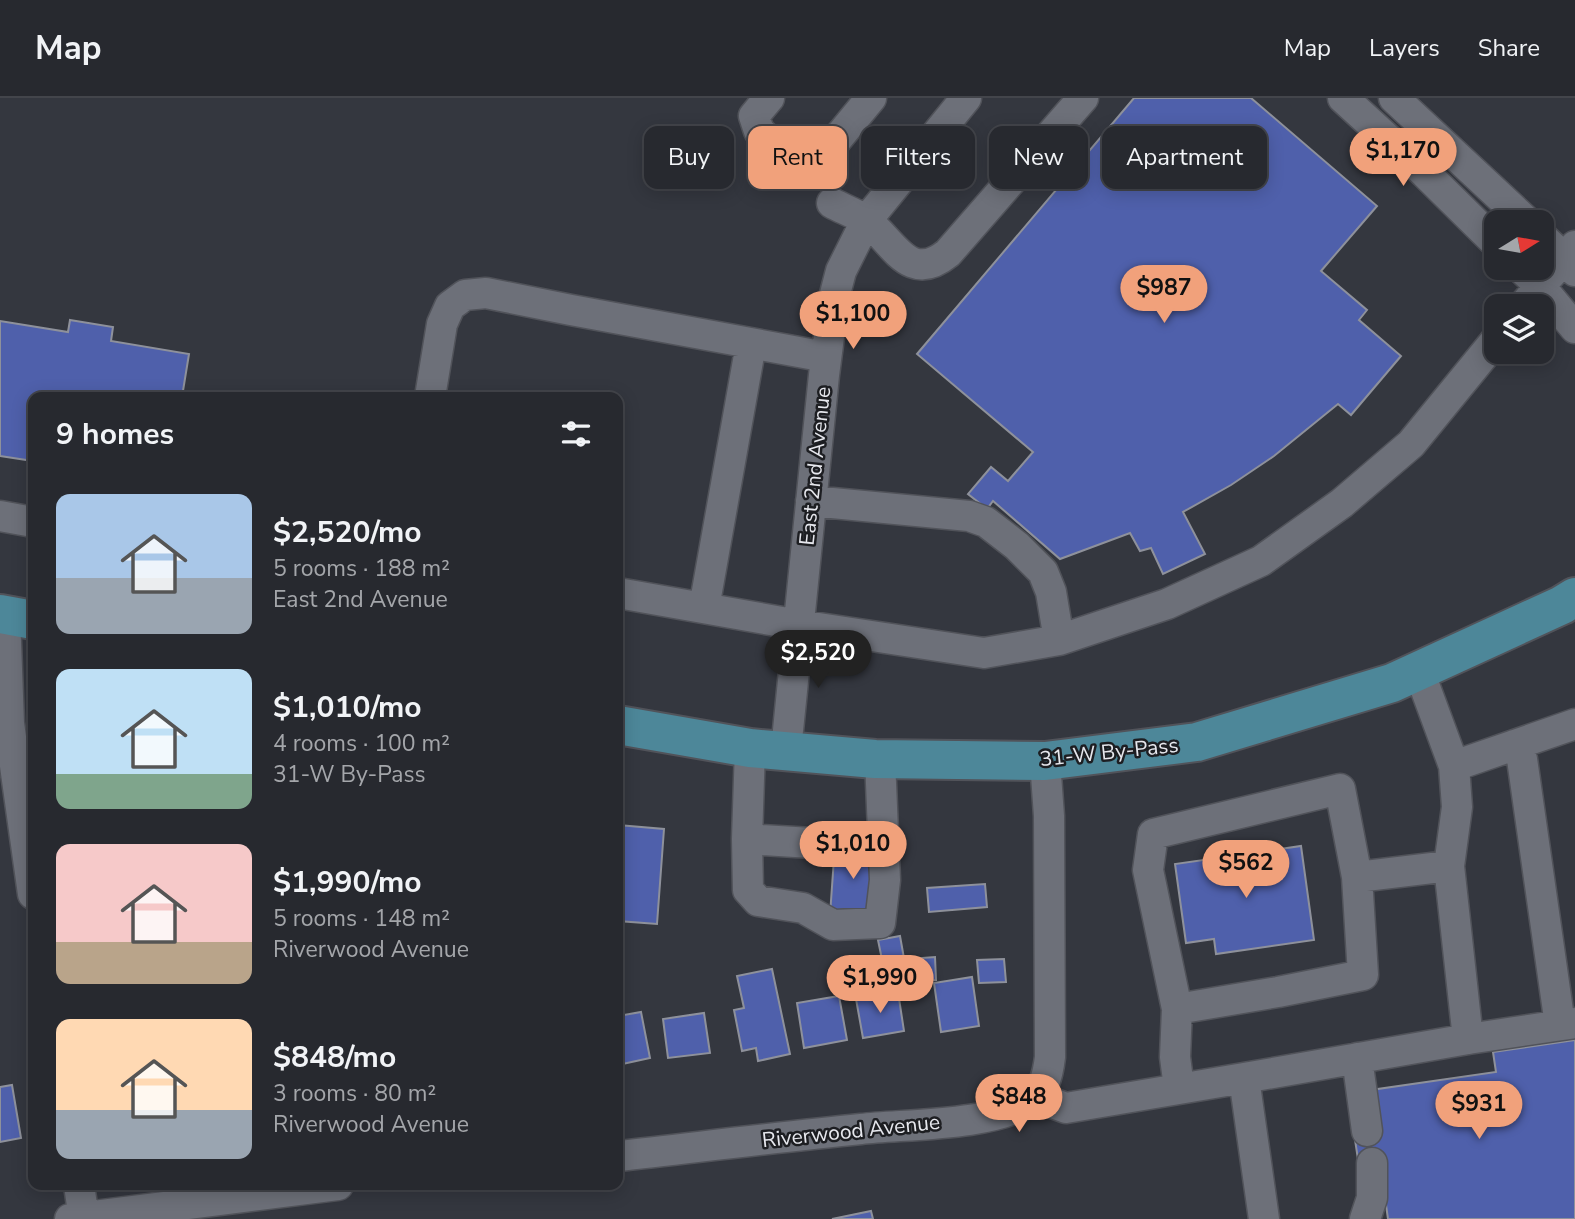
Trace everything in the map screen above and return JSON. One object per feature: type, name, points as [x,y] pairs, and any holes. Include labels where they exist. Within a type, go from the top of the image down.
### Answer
[{"type":"main road","name":"31-W By-Pass","points":[[623,725],[768,749],[880,759],[1045,761],[1197,742],[1392,683],[1575,597]]},
{"type":"street","points":[[762,107],[759,131],[802,171],[815,166],[871,98]]},
{"type":"street","name":"East 2nd Avenue","points":[[880,759],[885,880],[880,923],[833,925],[803,908],[758,901],[748,890],[747,839],[799,625],[834,298],[841,271],[866,221],[966,98]]},
{"type":"street","points":[[832,203],[866,221],[905,260],[921,265],[936,262],[948,253],[1083,98]]},
{"type":"street","points":[[1343,98],[1484,231]]},
{"type":"street","points":[[1394,98],[1514,210]]},
{"type":"street","points":[[1554,246],[1571,258],[1528,286],[1575,328]]},
{"type":"street","points":[[431,392],[442,324],[450,306],[465,295],[486,293],[826,357]]},
{"type":"street","points":[[704,608],[751,344]]},
{"type":"street","points":[[623,594],[799,625],[984,653],[1059,640],[1167,604],[1261,561],[1342,503],[1411,444],[1484,355]]},
{"type":"street","points":[[811,501],[969,516],[986,522],[1017,546],[1043,572],[1051,592],[1059,640]]},
{"type":"street","points":[[0,516],[28,521]]},
{"type":"street","points":[[13,617],[4,684],[28,840]]},
{"type":"street","points":[[1419,671],[1454,765],[1457,807],[1449,866],[1468,1039]]},
{"type":"street","points":[[1454,765],[1575,724]]},
{"type":"street","points":[[1045,761],[1049,816],[1051,1033],[1049,1067],[1036,1097],[1066,1108],[1567,1024],[1522,759],[1514,745]]},
{"type":"street","points":[[1177,1009],[1363,975],[1357,877],[1340,789],[1153,834],[1148,870],[1177,1009],[1175,1057],[1179,1088]]},
{"type":"street","points":[[747,839],[811,843]]},
{"type":"street","points":[[1357,877],[1449,866]]},
{"type":"street","points":[[1357,1058],[1367,1131]]},
{"type":"street","points":[[1244,1078],[1264,1219]]},
{"type":"street","name":"Riverwood Avenue","points":[[623,1155],[970,1119],[1017,1108],[1036,1097]]},
{"type":"street","points":[[1365,1219],[1372,1198],[1371,1163]]},
{"type":"street","points":[[79,1190],[79,1219],[300,1190]]},
{"type":"building","points":[[1134,98],[1251,98],[1377,206],[1321,271],[1367,310],[1359,320],[1401,356],[1351,415],[1338,404],[1274,456],[1231,485],[1183,512],[1205,554],[1163,574],[1151,548],[1140,551],[1130,533],[1060,559],[993,501],[987,509],[968,494],[991,467],[1008,481],[1033,452],[917,354],[1057,189],[1088,189],[1088,152],[1102,136],[1102,189],[1267,189],[1267,126],[1110,126]]},
{"type":"building","points":[[70,320],[113,327],[111,341],[189,354],[183,392],[28,392],[28,460],[0,456],[0,321],[68,332]]},
{"type":"building","points":[[623,825],[664,829],[657,924],[623,921]]},
{"type":"building","points":[[835,844],[876,847],[871,919],[830,915]]},
{"type":"building","points":[[1301,846],[1314,940],[1216,954],[1214,939],[1186,943],[1175,864]]},
{"type":"building","points":[[985,884],[987,907],[929,912],[927,888]]},
{"type":"building","points":[[900,936],[907,975],[886,979],[878,940]]},
{"type":"building","points":[[935,957],[936,980],[911,982],[909,959]]},
{"type":"building","points":[[1004,959],[1006,982],[979,983],[977,960]]},
{"type":"building","points":[[772,969],[790,1054],[758,1061],[756,1048],[742,1051],[734,1010],[744,1008],[737,976]]},
{"type":"building","points":[[972,977],[979,1026],[941,1032],[934,983]]},
{"type":"building","points":[[898,992],[904,1031],[863,1038],[856,999]]},
{"type":"building","points":[[839,996],[847,1040],[804,1048],[797,1003]]},
{"type":"building","points":[[641,1012],[650,1058],[623,1064],[623,1015]]},
{"type":"building","points":[[704,1013],[710,1053],[668,1058],[663,1019]]},
{"type":"building","points":[[1575,1040],[1575,1219],[1388,1219],[1380,1162],[1359,1166],[1354,1133],[1371,1090],[1496,1072],[1493,1052]]},
{"type":"building","points":[[12,1085],[21,1138],[0,1142],[0,1087]]},
{"type":"building","points":[[871,1211],[873,1219],[832,1219]]}]
